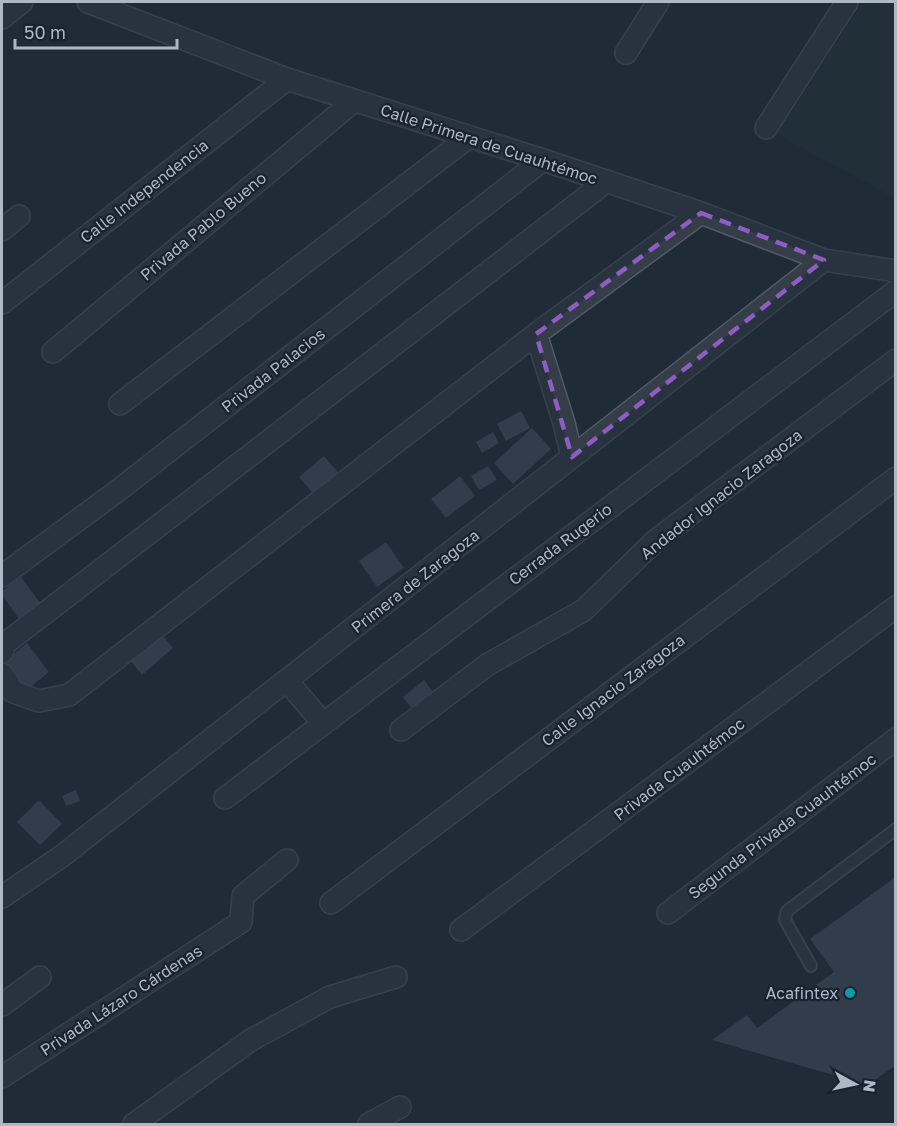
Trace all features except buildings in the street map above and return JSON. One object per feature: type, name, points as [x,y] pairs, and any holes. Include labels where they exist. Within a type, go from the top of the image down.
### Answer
[{"type":"street","points":[[2,18],[22,2]]},
{"type":"street","name":"Calle Primera de Cuauhtémoc","points":[[88,2],[118,6],[287,79],[701,213],[824,260],[896,271]]},
{"type":"street","points":[[626,53],[658,2]]},
{"type":"street","points":[[766,128],[847,2]]},
{"type":"street","name":"Calle Independencia","points":[[2,303],[287,79]]},
{"type":"street","name":"Privada Pablo Bueno","points":[[53,351],[354,101]]},
{"type":"street","points":[[120,404],[469,137]]},
{"type":"street","name":"Privada Palacios","points":[[2,576],[116,492],[543,160]]},
{"type":"street","points":[[2,652],[6,643],[607,182]]},
{"type":"street","points":[[2,674],[13,692],[39,701],[69,695],[536,334],[701,213]]},
{"type":"street","points":[[2,230],[19,216]]},
{"type":"street","name":"Primera de Zaragoza","points":[[2,897],[62,856],[824,260]]},
{"type":"street","name":"Cerrada Rugerio","points":[[225,798],[896,291]]},
{"type":"street","points":[[536,334],[564,423],[572,457]]},
{"type":"street","name":"Andador Ignacio Zaragoza","points":[[401,730],[487,665],[584,610],[656,540],[896,360]]},
{"type":"street","name":"Calle Ignacio Zaragoza","points":[[331,903],[896,478]]},
{"type":"street","name":"Privada Cuauhtémoc","points":[[461,930],[896,607]]},
{"type":"street","points":[[287,681],[323,723]]},
{"type":"street","name":"Segunda Privada Cuauhtémoc","points":[[668,913],[896,739]]},
{"type":"street","name":"Privada Lázaro Cárdenas","points":[[2,1077],[241,922],[243,896],[287,860]]},
{"type":"street","points":[[2,1005],[40,977]]},
{"type":"street","points":[[134,1125],[251,1040],[330,997],[396,977]]},
{"type":"street","points":[[369,1125],[400,1107]]},
{"type":"lane","points":[[811,966],[784,920],[787,911],[896,829]]},
{"type":"highlighted area","points":[[701,213],[824,260],[572,457],[536,334]]},
{"type":"green space","points":[[863,2],[895,2],[895,198],[777,134]]},
{"type":"place","name":"Acafintex","points":[[850,993]]}]
